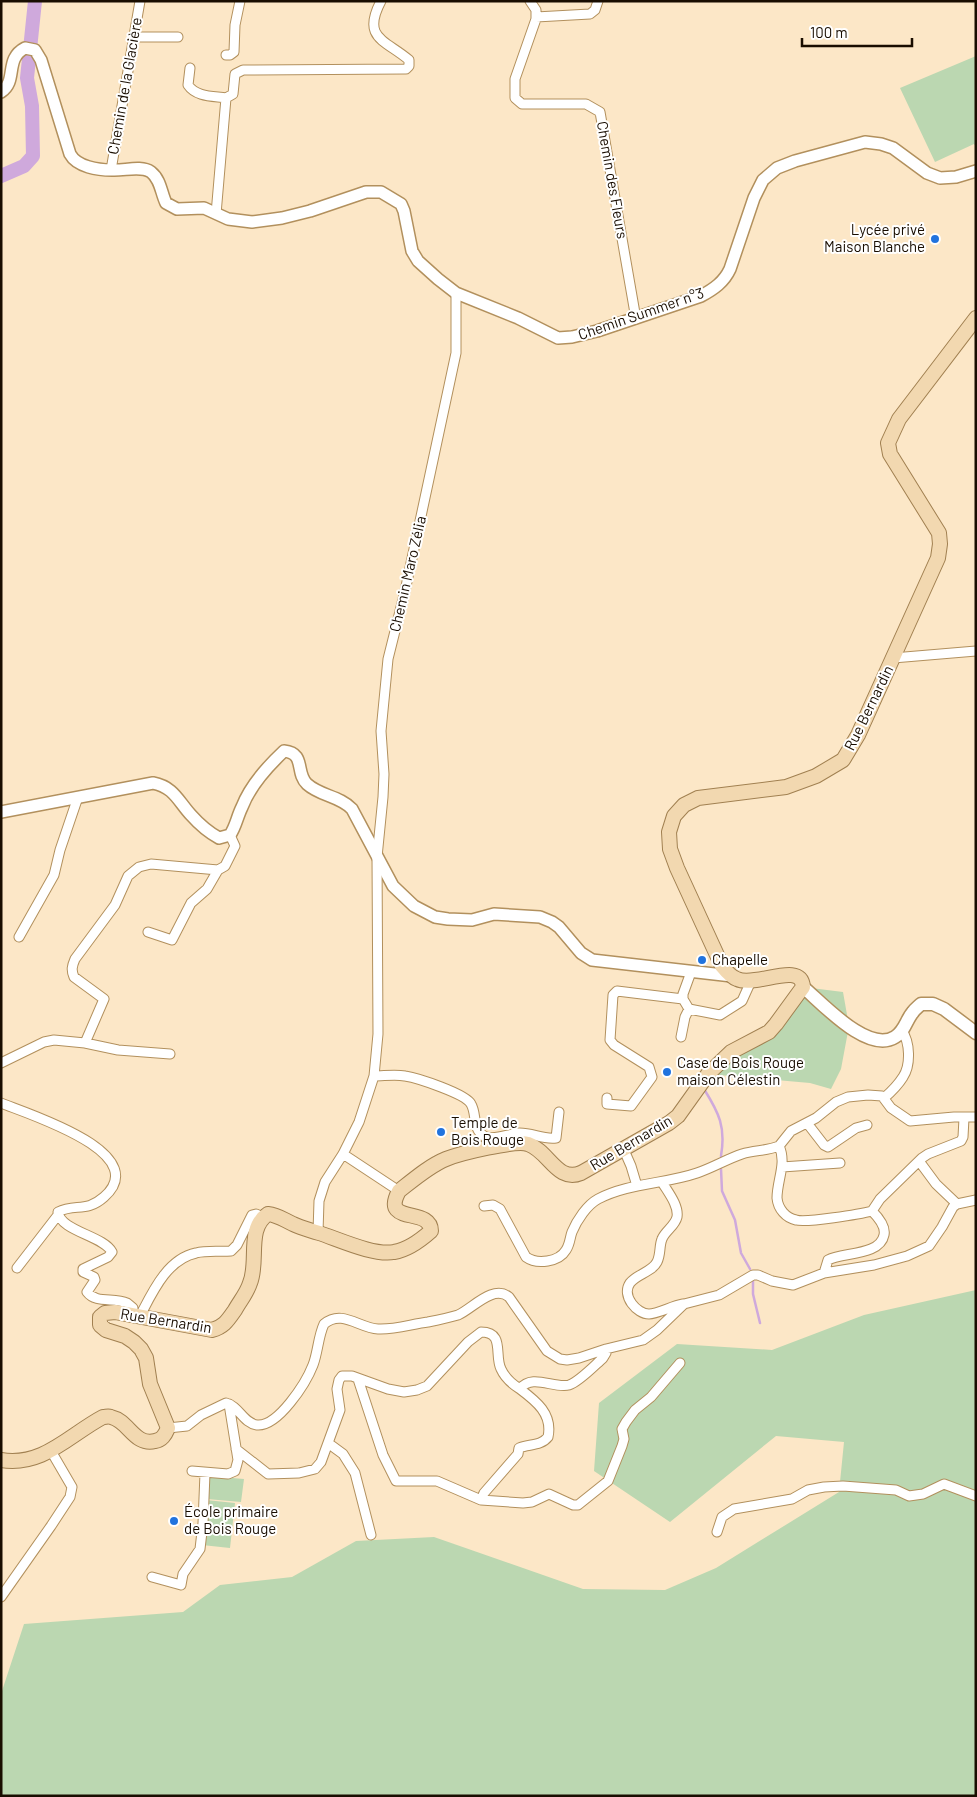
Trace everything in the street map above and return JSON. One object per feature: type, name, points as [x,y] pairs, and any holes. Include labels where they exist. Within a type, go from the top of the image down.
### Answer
[{"type":"main road","name":"Rue Bernardin","points":[[732,976],[722,966],[670,849],[669,832],[674,816],[684,805],[698,798],[786,786],[816,776],[843,760],[858,736],[938,558],[940,544],[939,533],[890,454],[888,443],[899,419],[976,318]]},
{"type":"main road","points":[[732,976],[741,981],[751,981],[789,974],[797,975],[802,980],[803,987],[850,1026],[871,1040],[883,1041],[894,1038],[902,1031],[912,1013],[921,1004],[933,1004],[944,1009],[976,1033]]},
{"type":"main road","name":"Rue Bernardin","points":[[399,1191],[445,1160],[514,1143],[528,1144],[539,1150],[561,1172],[572,1176],[581,1173],[624,1150],[678,1116],[712,1069],[730,1052],[769,1032],[803,987]]},
{"type":"main road","points":[[263,1218],[268,1214],[275,1215],[293,1224],[350,1244],[380,1252],[393,1252],[427,1235],[431,1230],[428,1220],[401,1213],[397,1210],[394,1204],[399,1191]]},
{"type":"main road","name":"Rue Bernardin","points":[[168,1428],[150,1384],[146,1358],[141,1348],[125,1336],[106,1330],[100,1325],[100,1316],[116,1312],[212,1330],[220,1328],[227,1322],[250,1283],[254,1270],[256,1232],[259,1222],[263,1218]]},
{"type":"main road","points":[[1,1460],[20,1461],[42,1456],[103,1417],[111,1417],[118,1420],[138,1439],[147,1442],[163,1438],[168,1428]]},
{"type":"street","name":"Chemin de la Glacière","points":[[111,170],[140,1]]},
{"type":"street","points":[[226,55],[234,52],[235,24],[240,1]]},
{"type":"street","points":[[190,68],[188,85],[191,90],[197,94],[226,98],[232,94],[235,74],[242,70],[406,69],[409,66],[409,60],[383,42],[374,28],[374,14],[381,1]]},
{"type":"street","points":[[530,1],[536,10],[536,17],[590,14],[595,10],[598,1]]},
{"type":"street","name":"Chemin des Fleurs","points":[[536,17],[515,79],[515,98],[522,104],[586,104],[600,112],[636,319]]},
{"type":"street","points":[[134,37],[178,37]]},
{"type":"street","name":"Chemin Summer n°3","points":[[1,92],[10,82],[12,61],[15,55],[25,48],[35,50],[41,60],[73,158],[76,162],[111,170],[144,169],[158,180],[169,206],[177,209],[204,208],[228,219],[243,222],[282,218],[310,211],[366,192],[381,192],[400,204],[404,211],[414,255],[438,279],[456,293],[518,318],[558,338],[589,333],[636,319],[701,296],[722,282],[730,269],[754,198],[763,180],[776,168],[865,142],[893,148],[927,173],[940,178],[956,177],[976,171]]},
{"type":"street","points":[[216,214],[222,166],[226,98]]},
{"type":"street","name":"Chemin Maro Zélia","points":[[318,1232],[319,1201],[328,1177],[360,1122],[374,1076],[378,1042],[377,857],[384,774],[381,731],[388,659],[405,591],[456,353],[456,293]]},
{"type":"street","points":[[893,658],[976,651]]},
{"type":"street","points":[[1,812],[152,783],[160,784],[174,794],[191,816],[219,838],[230,835],[235,827],[242,806],[275,759],[284,751],[291,752],[296,756],[301,774],[308,786],[344,802],[352,810],[392,886],[414,906],[436,917],[462,921],[494,914],[540,917],[559,927],[581,953],[592,960],[643,964],[691,972],[732,976]]},
{"type":"street","points":[[19,937],[54,875],[60,850],[78,797]]},
{"type":"street","points":[[85,1043],[104,999],[74,977],[72,966],[79,952],[115,905],[128,876],[139,867],[151,864],[218,870],[226,866],[235,846],[230,835]]},
{"type":"street","points":[[148,932],[172,940],[190,903],[207,889],[218,870]]},
{"type":"street","points":[[691,972],[683,994],[683,999],[689,1009],[720,1015],[742,1000],[751,981]]},
{"type":"street","points":[[607,1098],[607,1104],[630,1106],[652,1077],[648,1067],[614,1045],[610,1040],[613,995],[617,991],[683,999]]},
{"type":"street","points":[[681,1037],[685,1016],[689,1009]]},
{"type":"street","points":[[884,1098],[904,1076],[908,1062],[906,1036],[902,1031]]},
{"type":"street","points":[[1,1063],[44,1042],[54,1040],[85,1043],[118,1050],[170,1054]]},
{"type":"street","points":[[374,1076],[404,1076],[463,1096],[470,1101],[476,1124],[479,1131],[485,1136],[494,1137],[526,1133],[556,1138],[559,1112]]},
{"type":"street","points":[[484,1206],[493,1205],[500,1209],[522,1253],[530,1260],[538,1262],[557,1258],[566,1250],[574,1227],[593,1202],[602,1197],[637,1186],[662,1182],[704,1170],[743,1154],[764,1151],[779,1146],[791,1131],[826,1112],[836,1102],[848,1097],[878,1095],[884,1098],[891,1108],[910,1121],[976,1117]]},
{"type":"street","points":[[1,1103],[68,1130],[98,1149],[112,1161],[116,1180],[106,1196],[87,1207],[58,1212],[58,1215],[17,1268]]},
{"type":"street","points":[[779,1146],[784,1157],[778,1202],[780,1209],[789,1218],[801,1221],[872,1211],[880,1199],[919,1161],[928,1154],[961,1141],[964,1118]]},
{"type":"street","points":[[807,1123],[824,1145],[828,1147],[856,1128],[867,1125]]},
{"type":"street","points":[[624,1150],[632,1166],[637,1186]]},
{"type":"street","points":[[343,1154],[399,1191]]},
{"type":"street","points":[[919,1161],[936,1184],[957,1204]]},
{"type":"street","points":[[782,1167],[840,1163]]},
{"type":"street","points":[[662,1182],[676,1208],[677,1216],[675,1222],[661,1240],[657,1262],[653,1267],[631,1282],[628,1288],[628,1297],[635,1307],[644,1313],[652,1314],[719,1295],[753,1275],[758,1274],[785,1285],[794,1285],[824,1273],[907,1256],[923,1250],[934,1240],[953,1207],[957,1204],[976,1200]]},
{"type":"street","points":[[824,1273],[826,1264],[831,1258],[875,1247],[882,1241],[883,1226],[872,1211]]},
{"type":"street","points":[[136,1315],[154,1289],[182,1258],[201,1252],[231,1251],[237,1245],[252,1215],[256,1214],[263,1218]]},
{"type":"street","points":[[58,1215],[60,1219],[84,1234],[110,1247],[112,1252],[108,1257],[83,1269],[83,1272],[94,1277],[95,1280],[88,1288],[87,1292],[89,1295],[104,1300],[127,1303],[133,1308],[136,1315]]},
{"type":"street","points":[[229,1404],[251,1424],[267,1423],[276,1418],[291,1401],[310,1371],[324,1324],[335,1318],[342,1318],[378,1329],[389,1328],[459,1314],[494,1294],[502,1293],[509,1297],[541,1345],[552,1356],[567,1360],[643,1340],[657,1330],[684,1304]]},
{"type":"street","points":[[236,1449],[268,1474],[299,1473],[315,1469],[321,1462],[340,1410],[337,1389],[342,1376],[347,1375],[404,1392],[424,1388],[468,1342],[481,1332],[487,1332],[496,1338],[498,1360],[502,1372],[511,1384],[540,1405],[545,1413],[550,1432],[545,1441],[540,1444],[528,1444],[519,1448],[518,1454],[484,1493],[481,1500]]},
{"type":"street","points":[[520,1389],[528,1383],[538,1382],[567,1386],[574,1383],[603,1358],[606,1349]]},
{"type":"street","points":[[358,1379],[383,1455],[396,1481],[437,1480],[481,1500],[532,1502],[549,1494],[573,1505],[578,1505],[608,1481],[622,1446],[624,1439],[622,1429],[626,1422],[635,1410],[651,1397],[680,1363]]},
{"type":"street","points":[[168,1428],[187,1426],[201,1415],[222,1405],[229,1404]]},
{"type":"street","points":[[192,1471],[228,1474],[235,1471],[238,1460],[229,1404]]},
{"type":"street","points":[[328,1443],[343,1454],[354,1473],[371,1535]]},
{"type":"street","points":[[1,1596],[70,1497],[72,1487],[51,1451]]},
{"type":"street","points":[[152,1577],[181,1585],[183,1574],[200,1549],[205,1472]]},
{"type":"street","points":[[717,1532],[722,1517],[734,1509],[792,1499],[808,1490],[824,1487],[843,1486],[896,1490],[910,1496],[923,1494],[944,1484],[976,1496]]},
{"type":"green space","points":[[976,56],[976,147],[974,144],[935,162],[900,88]]},
{"type":"green space","points":[[803,987],[843,992],[849,1026],[841,1069],[831,1089],[810,1083],[708,1074],[769,1032]]},
{"type":"green space","points":[[976,1290],[976,1796],[1,1796],[1,1694],[24,1624],[183,1612],[220,1585],[292,1577],[356,1541],[434,1537],[583,1589],[665,1590],[716,1568],[839,1492],[844,1442],[776,1436],[670,1522],[594,1471],[599,1403],[677,1344],[772,1350],[864,1315]]},
{"type":"green space","points":[[209,1476],[244,1479],[241,1502],[207,1499]]},
{"type":"green space","points":[[206,1500],[235,1503],[230,1548],[202,1545]]},
{"type":"waterway","points":[[1,176],[24,166],[33,156],[32,106],[27,78],[35,1]]},
{"type":"waterway","points":[[704,1089],[714,1106],[722,1128],[721,1156]]},
{"type":"waterway","points":[[721,1169],[722,1191],[735,1220],[741,1253],[750,1269]]},
{"type":"waterway","points":[[753,1281],[753,1294],[760,1323]]},
{"type":"place","name":"Lycée privé Maison Blanche","points":[[935,239]]},
{"type":"place","name":"Chapelle","points":[[702,960]]},
{"type":"place","name":"Case de Bois Rouge maison Célestin","points":[[667,1072]]},
{"type":"place","name":"Temple de Bois Rouge","points":[[441,1132]]},
{"type":"place","name":"École primaire de Bois Rouge","points":[[174,1521]]}]
